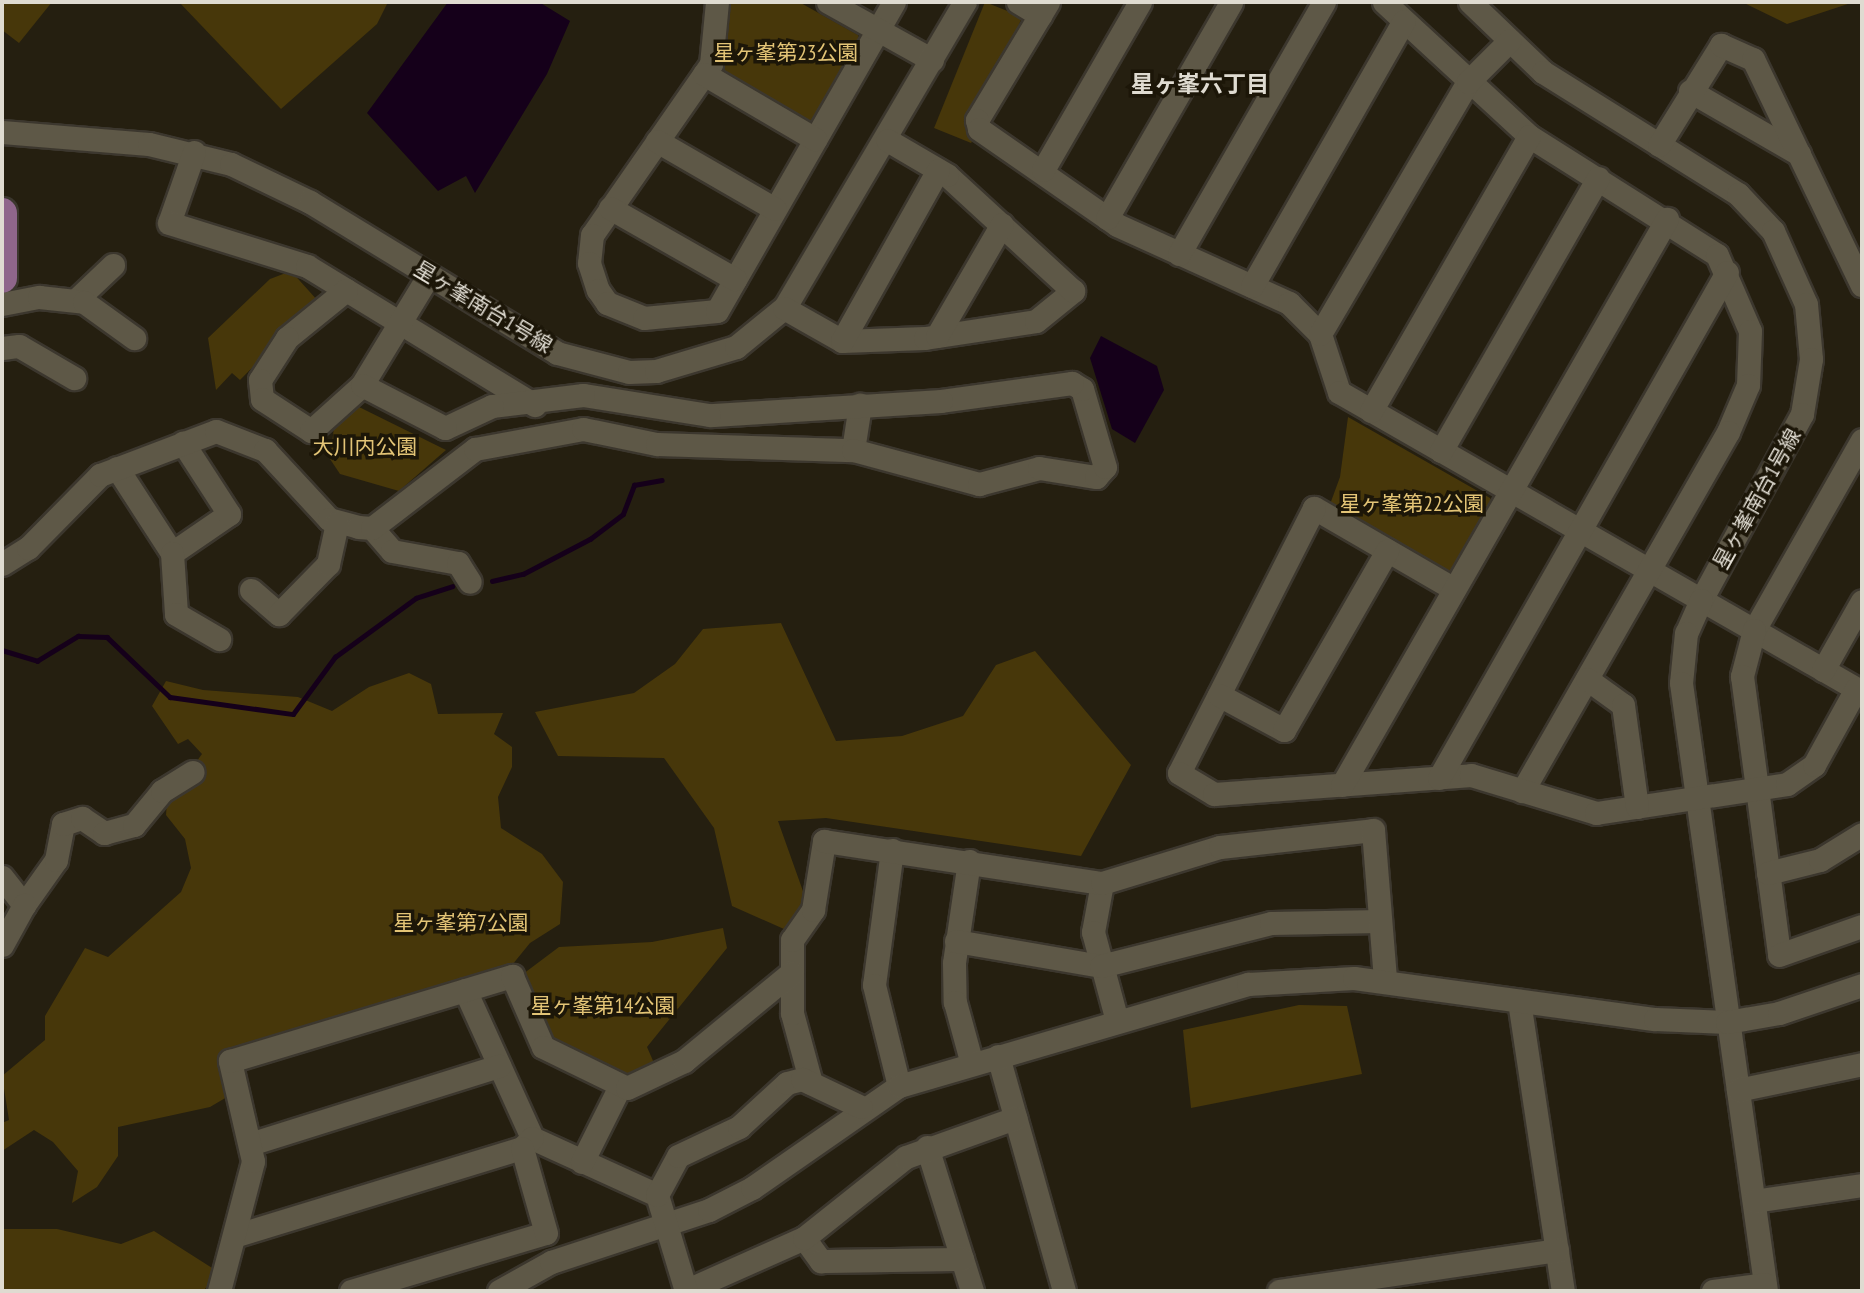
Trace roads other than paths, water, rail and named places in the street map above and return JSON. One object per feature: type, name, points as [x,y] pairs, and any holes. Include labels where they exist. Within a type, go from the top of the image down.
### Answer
[{"type":"main road","points":[[2,214],[2,278]]},
{"type":"street","points":[[717,2],[715,52],[704,74],[592,235],[589,263],[598,290],[623,313],[686,318],[717,311],[894,2]]},
{"type":"street","points":[[828,2],[932,60]]},
{"type":"street","name":"星ヶ峯南台1号線","points":[[2,132],[194,152],[270,180],[557,353],[629,372],[708,360],[784,308],[887,139],[965,2]]},
{"type":"street","points":[[1018,2],[1044,8],[977,120],[979,129],[1043,170],[1107,218],[1179,254],[1289,303],[1320,334],[1339,392],[1859,691],[1814,765],[1787,784],[1596,813],[1471,775],[1214,794],[1179,773],[1314,508],[1454,589]]},
{"type":"street","points":[[1043,170],[1140,2]]},
{"type":"street","points":[[1107,218],[1231,2]]},
{"type":"street","points":[[1179,254],[1324,2]]},
{"type":"street","points":[[1384,2],[1529,136],[1697,237],[1727,272],[1750,331],[1748,384],[1649,570],[1522,791]]},
{"type":"street","name":"星ヶ峯南台1号線","points":[[1470,2],[1572,92],[1716,177],[1761,216],[1787,254],[1810,330],[1802,414],[1701,600],[1686,633],[1681,683],[1766,1287]]},
{"type":"street","points":[[1252,286],[1404,21]]},
{"type":"street","points":[[1320,334],[1468,82],[1510,40]]},
{"type":"street","points":[[1659,145],[1690,90],[1721,45],[1729,44],[1753,59],[1862,285]]},
{"type":"street","points":[[704,74],[815,139]]},
{"type":"street","points":[[1690,90],[1799,154]]},
{"type":"street","points":[[1371,411],[1529,136]]},
{"type":"street","points":[[784,308],[842,341],[937,336],[1036,321],[1073,291],[1002,224],[938,170],[887,139]]},
{"type":"street","points":[[657,141],[775,209]]},
{"type":"street","points":[[194,152],[169,223],[298,262],[535,405]]},
{"type":"street","points":[[842,341],[938,170]]},
{"type":"street","points":[[1441,451],[1598,178]]},
{"type":"street","points":[[610,208],[735,279]]},
{"type":"street","points":[[1342,785],[1667,219]]},
{"type":"street","points":[[937,336],[1002,224]]},
{"type":"street","points":[[76,300],[113,265]]},
{"type":"street","points":[[1439,778],[1727,272]]},
{"type":"street","points":[[346,290],[287,338],[260,380],[262,399],[311,431],[362,385],[429,275]]},
{"type":"street","points":[[2,304],[39,297],[76,300],[134,338]]},
{"type":"street","points":[[2,348],[19,346],[74,378]]},
{"type":"street","points":[[362,385],[445,428],[492,406],[535,405],[583,395],[685,415],[860,405],[1072,383],[1082,389],[1105,467],[1096,477],[1039,468],[979,484],[853,450],[657,444],[583,429],[475,449],[372,528]]},
{"type":"street","points":[[853,450],[860,405]]},
{"type":"street","points":[[2,565],[28,548],[100,475],[216,431],[242,436],[265,450],[304,497],[337,523],[372,528],[392,551],[458,563],[470,582]]},
{"type":"street","points":[[1862,440],[1754,630],[1742,676],[1779,955],[1862,926]]},
{"type":"street","points":[[172,553],[229,514],[183,443]]},
{"type":"street","points":[[117,468],[172,553],[176,614],[219,639]]},
{"type":"street","points":[[251,590],[279,614],[328,564],[337,523]]},
{"type":"street","points":[[1219,695],[1284,730],[1387,551]]},
{"type":"street","points":[[1823,670],[1862,601]]},
{"type":"street","points":[[1587,679],[1623,705],[1637,807]]},
{"type":"street","points":[[2,945],[24,905],[56,860],[64,824],[82,818],[104,833],[134,825],[162,791],[193,772]]},
{"type":"street","points":[[811,1083],[792,1013],[792,940],[813,910],[824,841],[1102,883],[1220,847],[1373,830],[1385,981]]},
{"type":"street","points":[[1768,873],[1820,860],[1862,834]]},
{"type":"street","points":[[892,850],[874,985],[899,1087]]},
{"type":"street","points":[[969,862],[956,941],[955,1002],[972,1064]]},
{"type":"street","points":[[2,877],[24,905]]},
{"type":"street","points":[[1102,883],[1093,932],[1117,1021]]},
{"type":"street","points":[[956,941],[1101,966],[1271,923],[1380,921]]},
{"type":"street","points":[[582,1162],[620,1088],[684,1061],[791,973]]},
{"type":"street","points":[[220,1291],[237,1235],[253,1143],[230,1061],[512,976],[543,1047],[620,1088]]},
{"type":"street","points":[[499,1291],[551,1262],[665,1225],[752,1188],[860,1107],[899,1087],[1248,984],[1385,981],[1519,1001],[1727,1022],[1779,1013],[1862,985]]},
{"type":"street","points":[[356,1291],[546,1233],[527,1143],[499,1066],[465,990]]},
{"type":"street","points":[[1519,1001],[1563,1291]]},
{"type":"street","points":[[998,1056],[1064,1291]]},
{"type":"street","points":[[253,1143],[499,1066]]},
{"type":"street","points":[[1738,1090],[1862,1067]]},
{"type":"street","points":[[860,1107],[811,1083],[787,1083],[739,1127],[678,1156],[657,1195],[685,1291],[804,1238],[927,1147],[1015,1118]]},
{"type":"street","points":[[237,1235],[527,1143],[582,1162],[657,1195]]},
{"type":"street","points":[[927,1147],[972,1291]]},
{"type":"street","points":[[1754,1201],[1862,1185]]},
{"type":"street","points":[[804,1238],[821,1261],[962,1259]]},
{"type":"street","points":[[1279,1291],[1408,1282],[1557,1250]]},
{"type":"street","points":[[1713,1291],[1766,1287]]},
{"type":"waterway","points":[[492,581],[523,574],[590,539],[623,514],[634,485],[662,480]]},
{"type":"waterway","points":[[2,650],[37,661],[78,636],[107,637],[170,697],[293,714],[335,657],[416,598],[452,586]]},
{"type":"district","name":"星ヶ峯六丁目","points":[[1200,84]]},
{"type":"park label","name":"星ヶ峯第23公園","points":[[786,53]]},
{"type":"park label","name":"大川内公園","points":[[365,447]]},
{"type":"park label","name":"星ヶ峯第22公園","points":[[1412,504]]},
{"type":"park label","name":"星ヶ峯第7公園","points":[[461,923]]},
{"type":"park label","name":"星ヶ峯第14公園","points":[[603,1006]]}]
